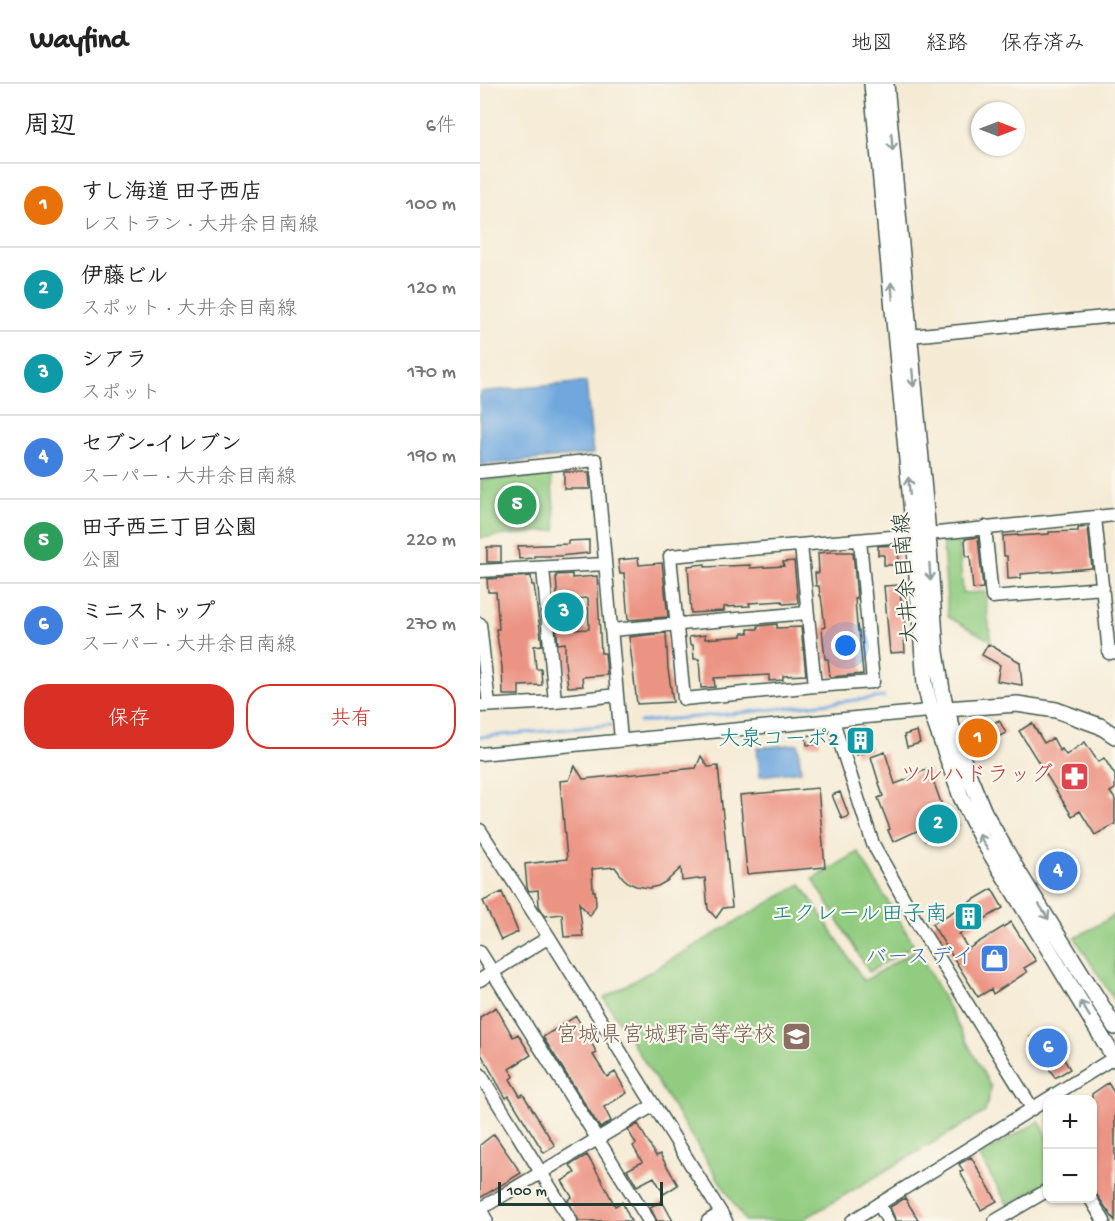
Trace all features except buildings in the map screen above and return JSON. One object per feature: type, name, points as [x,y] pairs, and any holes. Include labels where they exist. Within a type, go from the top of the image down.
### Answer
[{"type":"street","points":[[873,84],[921,534],[926,684],[984,812],[1017,870],[1115,1027]]},
{"type":"street","name":"大井余目南線","points":[[886,84],[910,336],[921,534]]},
{"type":"street","points":[[910,336],[1115,316]]},
{"type":"street","points":[[480,472],[596,460],[621,740]]},
{"type":"street","points":[[860,540],[873,682],[684,699],[670,556],[1115,515]]},
{"type":"street","points":[[1095,517],[1109,653],[1115,652]]},
{"type":"street","points":[[986,527],[992,597],[1102,588]]},
{"type":"street","points":[[801,545],[815,686]]},
{"type":"street","points":[[480,571],[605,564]]},
{"type":"street","points":[[543,568],[555,702]]},
{"type":"street","points":[[611,630],[807,613]]},
{"type":"street","points":[[480,633],[484,706],[555,702],[617,695]]},
{"type":"street","points":[[480,754],[1017,704],[1056,710],[1100,726],[1115,736]]},
{"type":"street","points":[[852,1221],[1115,1058],[980,836],[961,797],[938,710]]},
{"type":"street","points":[[833,720],[873,844],[920,926],[1032,1108]]},
{"type":"street","points":[[480,830],[724,1217],[708,1221]]},
{"type":"street","points":[[480,980],[549,937]]},
{"type":"street","points":[[480,952],[649,1221]]},
{"type":"street","points":[[480,1074],[571,1221]]},
{"type":"street","points":[[485,1221],[480,1211],[654,1105]]},
{"type":"street","points":[[994,1221],[1043,1192]]},
{"type":"street","points":[[1093,1203],[1104,1221]]},
{"type":"street","points":[[879,1204],[888,1221]]},
{"type":"green space","points":[[551,475],[556,530],[480,538],[481,480]]},
{"type":"green space","points":[[958,535],[963,593],[985,592],[991,641],[948,617],[943,544],[947,537]]},
{"type":"green space","points":[[858,852],[914,945],[869,972],[813,879]]},
{"type":"green space","points":[[801,884],[864,981],[917,949],[991,1087],[985,1112],[801,1221],[745,1221],[604,998]]},
{"type":"green space","points":[[1115,915],[1115,1001],[1075,938]]},
{"type":"green space","points":[[1039,1121],[1043,1128],[1043,1184],[1008,1205],[979,1156]]},
{"type":"water","points":[[586,382],[593,454],[480,465],[480,392]]},
{"type":"water","points":[[798,744],[801,771],[760,776],[757,748]]},
{"type":"waterway","points":[[640,722],[884,697]]},
{"type":"waterway","points":[[480,737],[611,725]]},
{"type":"place","name":"田子西三丁目公園","points":[[517,505]]},
{"type":"place","name":"シアラ","points":[[564,612]]},
{"type":"place","name":"すし海道 田子西店","points":[[978,738]]},
{"type":"place","name":"大泉コーポ2","points":[[860,741]]},
{"type":"place","name":"ツルハドラッグ","points":[[1074,777]]},
{"type":"place","name":"伊藤ビル","points":[[938,824]]},
{"type":"place","name":"セブン-イレブン","points":[[1058,871]]},
{"type":"place","name":"エクレール田子南","points":[[968,916]]},
{"type":"place","name":"バースデイ","points":[[995,959]]},
{"type":"place","name":"宮城県宮城野高等学校","points":[[797,1037]]},
{"type":"place","name":"ミニストップ","points":[[1048,1048]]}]
